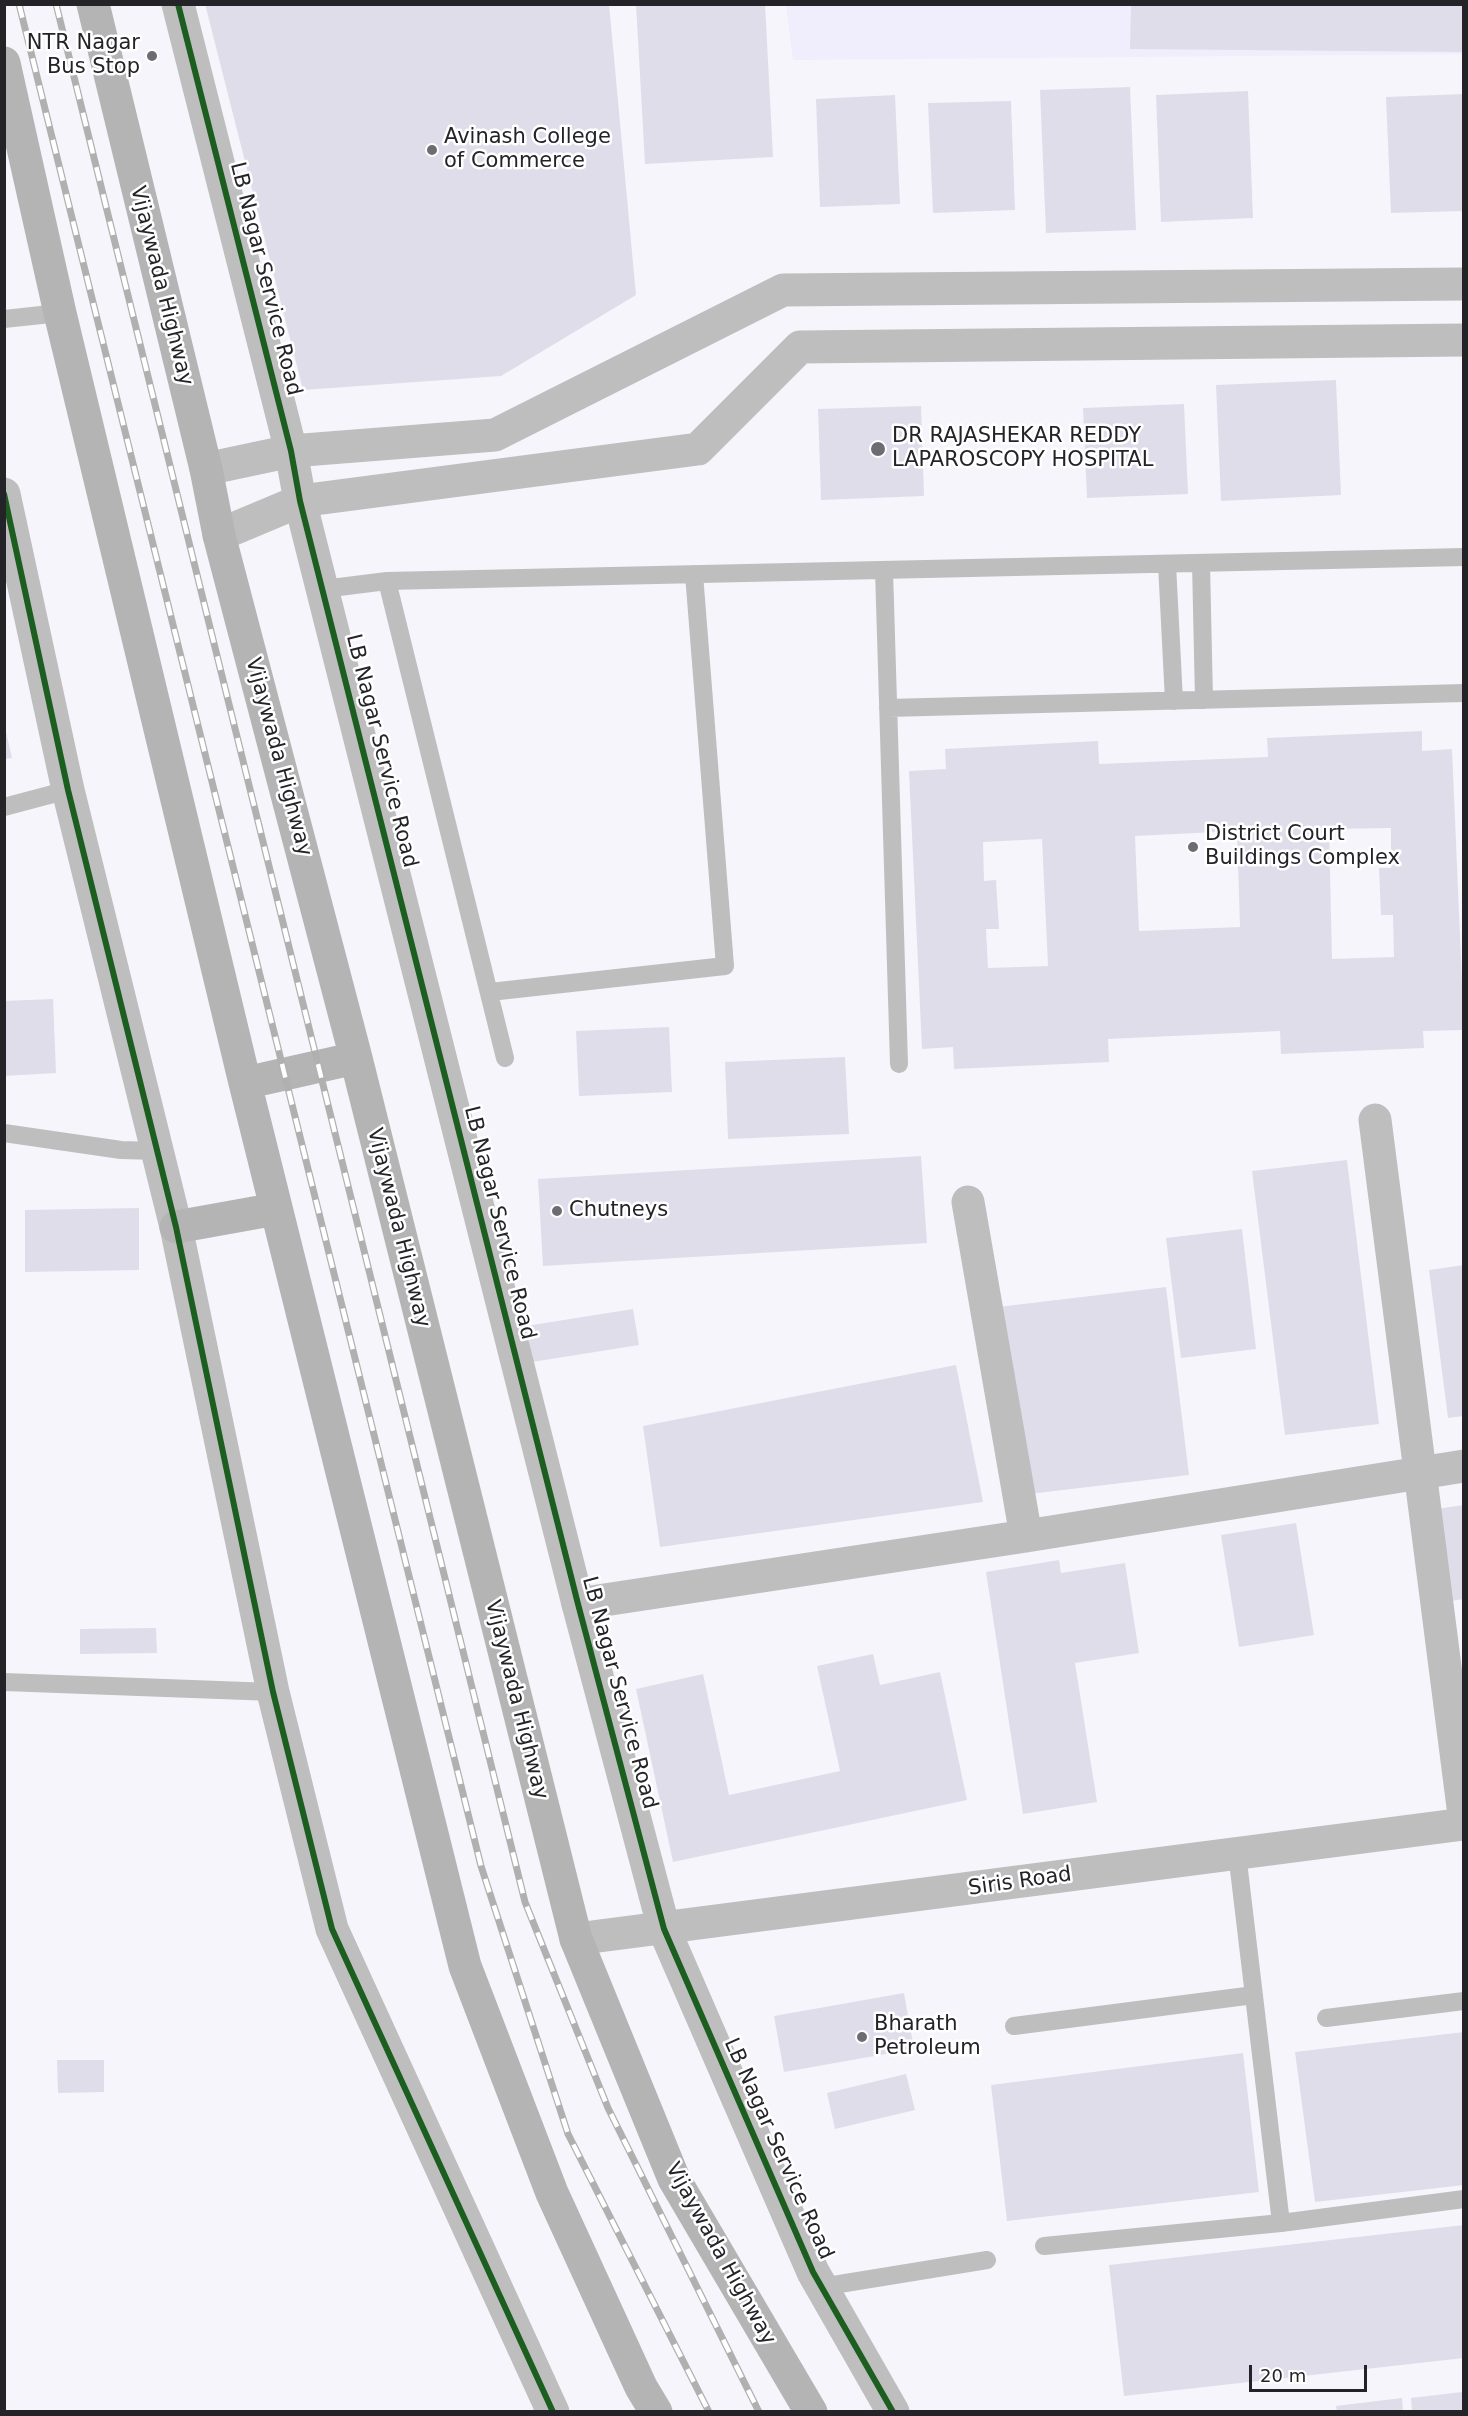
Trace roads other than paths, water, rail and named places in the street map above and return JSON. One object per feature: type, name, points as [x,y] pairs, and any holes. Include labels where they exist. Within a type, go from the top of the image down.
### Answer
[{"type":"highway","name":"Vijaywada Highway","points":[[93,4],[206,469],[219,535],[356,1058],[576,1939],[674,2179],[811,2412]]},
{"type":"highway","points":[[4,63],[60,313],[245,1083],[465,1966],[552,2193],[641,2387],[656,2412]]},
{"type":"highway","points":[[245,1083],[356,1058]]},
{"type":"highway","points":[[176,1227],[276,1209]]},
{"type":"street","name":"LB Nagar Service Road","points":[[178,4],[291,451],[300,501],[578,1604],[664,1929],[821,2287],[893,2412]]},
{"type":"street","points":[[206,469],[291,451],[495,435],[783,290],[1464,285]]},
{"type":"street","points":[[219,535],[300,501],[698,449],[800,347],[1464,340]]},
{"type":"street","points":[[4,494],[68,790],[176,1227],[273,1692],[332,1929],[553,2412]]},
{"type":"street","points":[[1375,1120],[1464,1815]]},
{"type":"street","points":[[968,1202],[1026,1536]]},
{"type":"street","points":[[578,1604],[1464,1466]]},
{"type":"street","name":"Siris Road","points":[[576,1939],[1464,1824]]},
{"type":"lane","points":[[4,319],[60,313]]},
{"type":"lane","points":[[323,589],[387,582],[1464,557]]},
{"type":"lane","points":[[1201,563],[1204,700]]},
{"type":"lane","points":[[1167,564],[1174,701]]},
{"type":"lane","points":[[884,570],[898,1064]]},
{"type":"lane","points":[[490,992],[725,966],[694,574]]},
{"type":"lane","points":[[387,582],[505,1058]]},
{"type":"lane","points":[[888,708],[1464,693]]},
{"type":"lane","points":[[4,807],[68,790]]},
{"type":"lane","points":[[4,1133],[122,1150],[157,1151]]},
{"type":"lane","points":[[4,1682],[273,1692]]},
{"type":"lane","points":[[1236,1853],[1281,2223]]},
{"type":"lane","points":[[1014,2026],[1254,1995]]},
{"type":"lane","points":[[1326,2018],[1464,2001]]},
{"type":"lane","points":[[1044,2246],[1281,2223],[1464,2199]]},
{"type":"lane","points":[[821,2287],[987,2260]]},
{"type":"railway","points":[[19,4],[481,1866],[568,2134],[709,2412]]},
{"type":"railway","points":[[56,4],[525,1902],[608,2108],[759,2412]]},
{"type":"place","name":"NTR Nagar Bus Stop","points":[[152,56]]},
{"type":"place","name":"Avinash College of Commerce","points":[[432,150]]},
{"type":"place","name":"DR RAJASHEKAR REDDY LAPAROSCOPY HOSPITAL","points":[[878,449]]},
{"type":"place","name":"District Court Buildings Complex","points":[[1193,847]]},
{"type":"place","name":"Chutneys","points":[[557,1211]]},
{"type":"place","name":"Bharath Petroleum","points":[[862,2037]]}]
